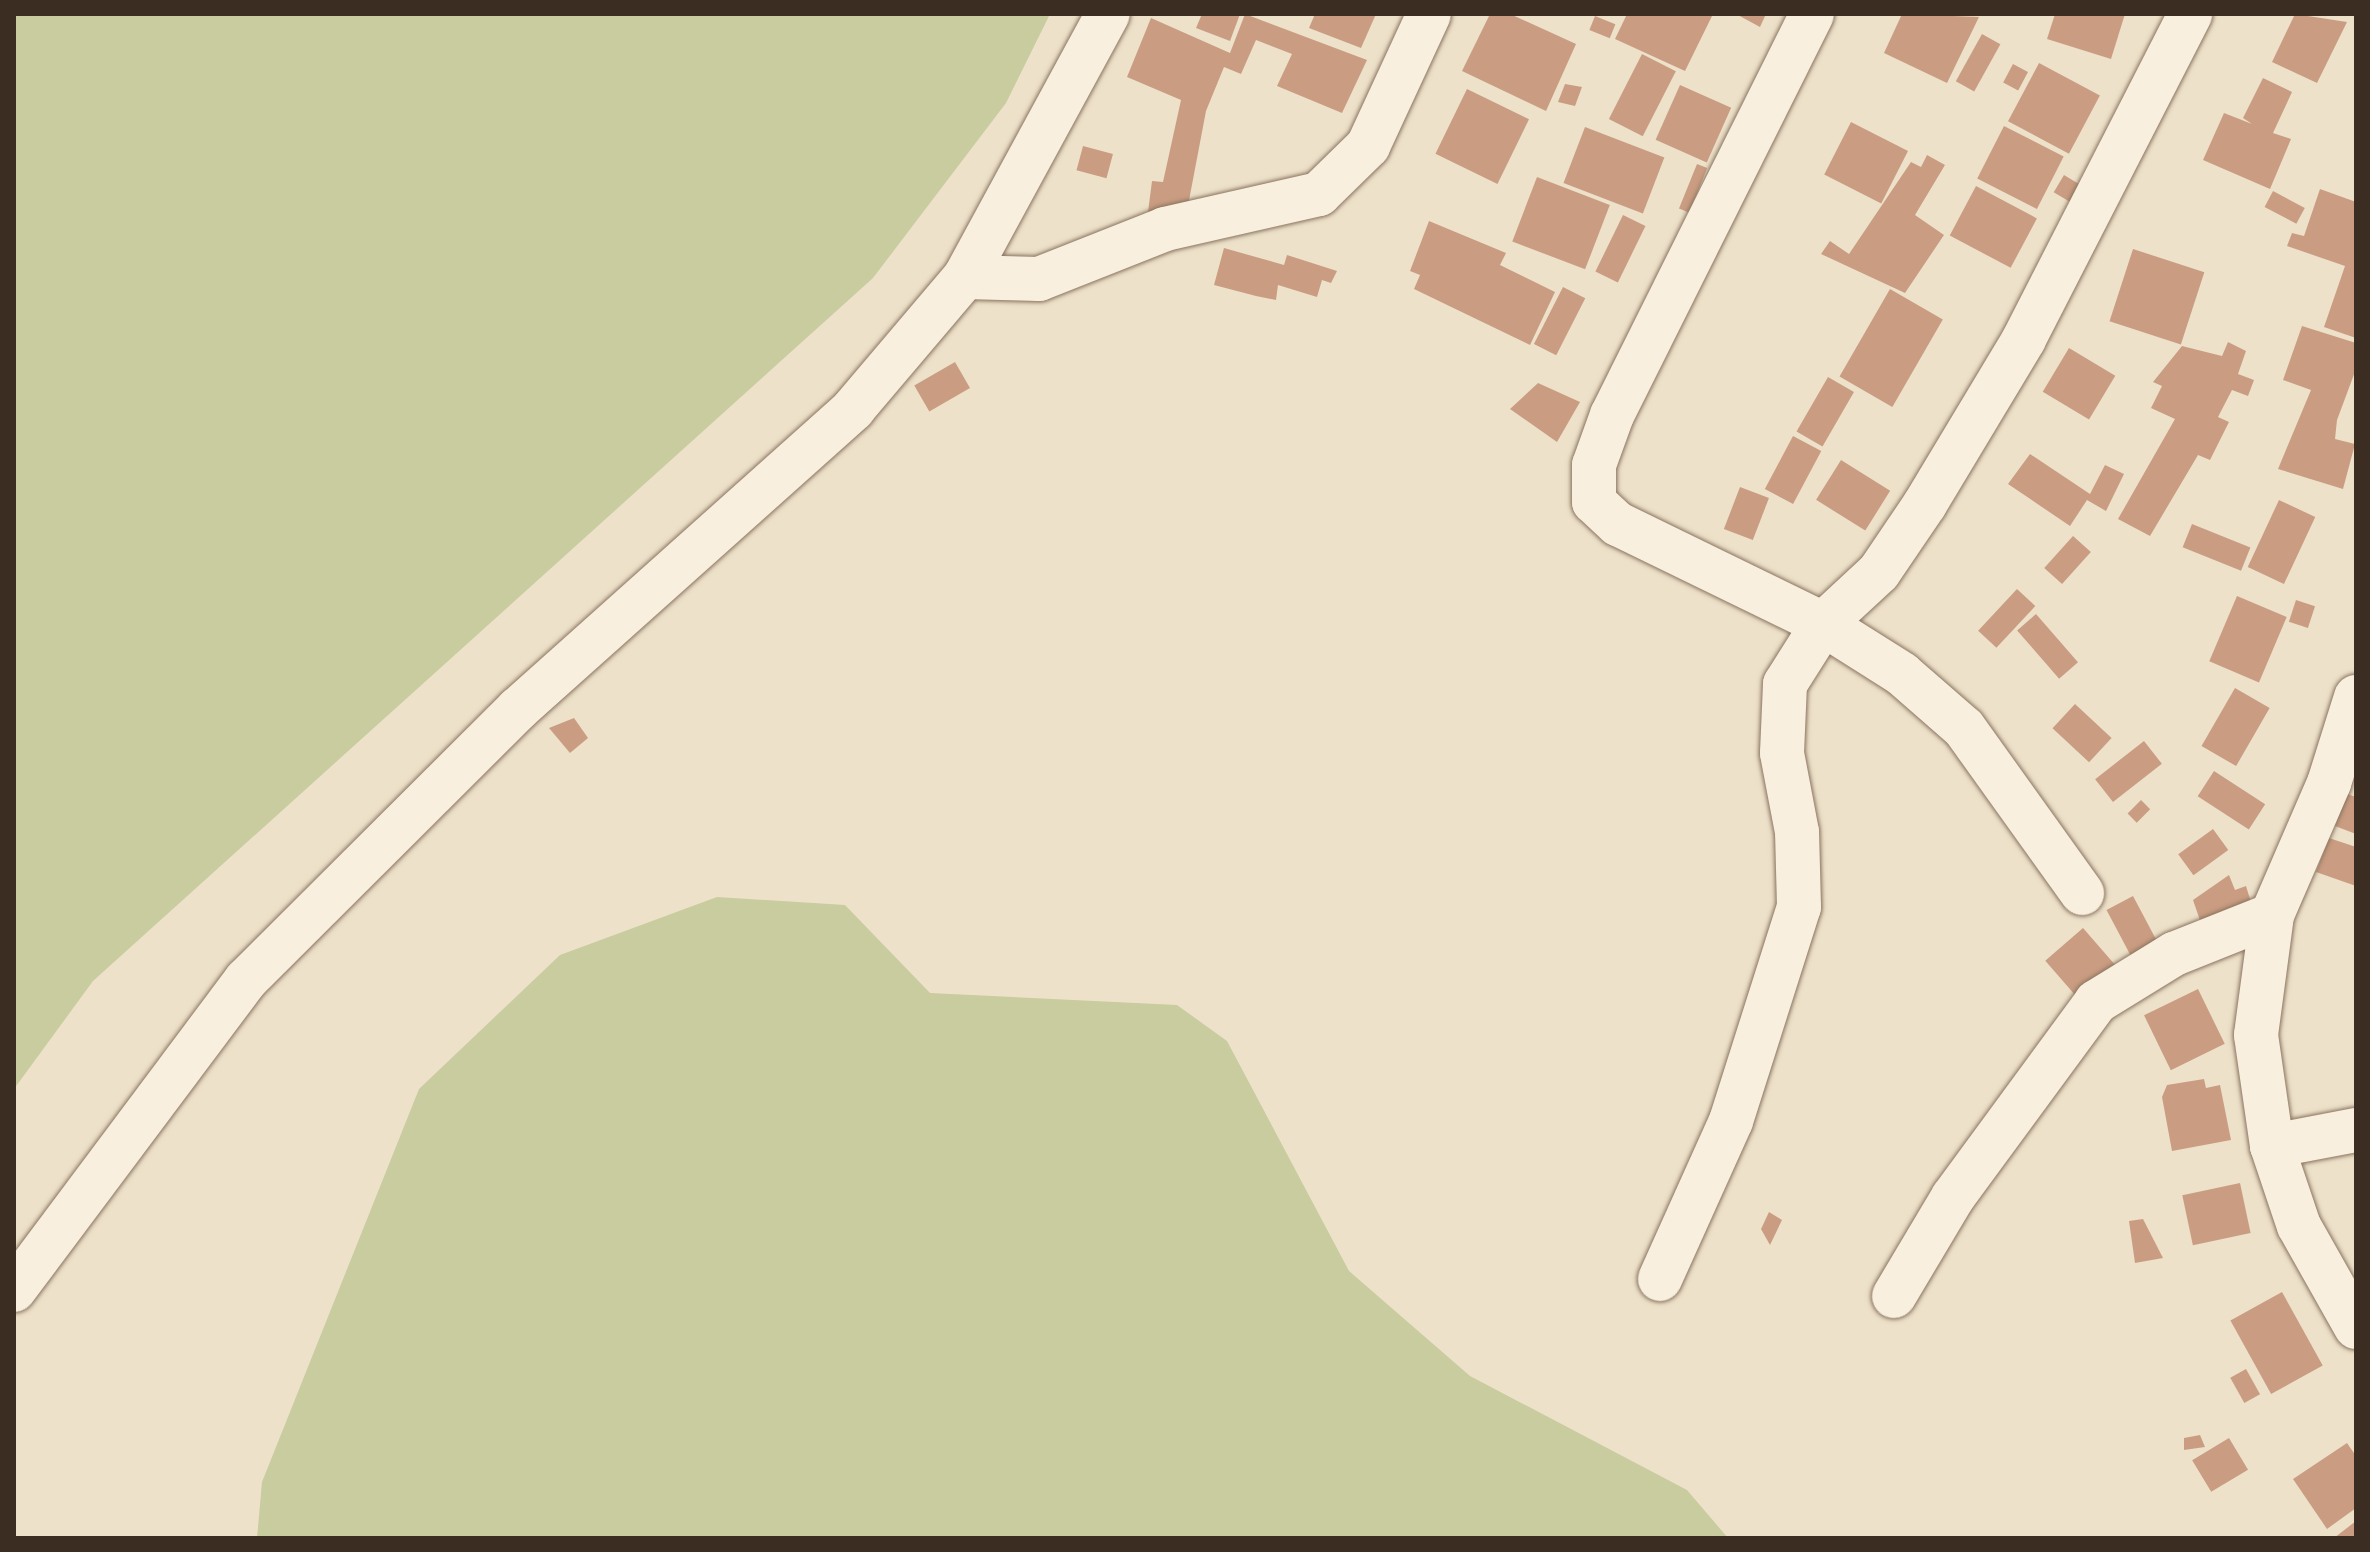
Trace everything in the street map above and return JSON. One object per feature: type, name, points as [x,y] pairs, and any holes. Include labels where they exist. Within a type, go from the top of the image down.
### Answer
[{"type":"street","points":[[14,1290],[246,980],[518,709],[853,409],[965,277],[1108,14]]},
{"type":"street","points":[[965,277],[1039,279],[1165,229],[1319,194],[1368,146],[1429,14]]},
{"type":"street","points":[[1812,14],[1612,415],[1594,465],[1594,502],[1618,524],[1823,624],[1902,674],[1964,728],[2082,893]]},
{"type":"street","points":[[1660,1279],[1731,1121],[1786,959],[1799,907],[1797,832],[1782,753],[1785,684],[1823,624],[1879,572],[1925,504],[2024,339],[2190,14]]},
{"type":"street","points":[[2356,697],[2329,783],[2272,915],[2256,1035],[2272,1146],[2299,1226],[2356,1327]]},
{"type":"street","points":[[1894,1296],[1953,1197],[2096,1002],[2174,954],[2272,915]]},
{"type":"street","points":[[2272,1146],[2356,1130]]},
{"type":"green space","points":[[14,14],[1050,14],[1006,103],[873,278],[93,981],[14,1089]]},
{"type":"green space","points":[[717,897],[845,905],[930,993],[1177,1005],[1227,1041],[1349,1271],[1470,1376],[1687,1490],[1728,1538],[257,1538],[262,1482],[419,1089],[560,955]]},
{"type":"building","points":[[1202,14],[1240,14],[1230,41],[1196,28]]},
{"type":"building","points":[[1245,14],[1367,60],[1342,113],[1277,86],[1292,54],[1256,40],[1241,74],[1224,67],[1206,111],[1187,211],[1148,212],[1152,181],[1163,182],[1181,100],[1127,77],[1151,18],[1230,53]]},
{"type":"building","points":[[1315,14],[1376,14],[1361,48],[1309,28]]},
{"type":"building","points":[[1490,14],[1510,14],[1576,44],[1546,111],[1462,71]]},
{"type":"building","points":[[1627,14],[1713,14],[1685,71],[1615,39]]},
{"type":"building","points":[[1736,14],[1766,14],[1760,27]]},
{"type":"building","points":[[1902,14],[1979,17],[1947,83],[1884,53]]},
{"type":"building","points":[[2055,14],[2125,14],[2111,59],[2047,39]]},
{"type":"building","points":[[2295,14],[2347,22],[2317,83],[2272,62]]},
{"type":"building","points":[[1595,16],[1615,24],[1610,38],[1589,30]]},
{"type":"building","points":[[1982,34],[2000,44],[1974,91],[1956,81]]},
{"type":"building","points":[[1642,54],[1676,71],[1643,136],[1609,119]]},
{"type":"building","points":[[2039,63],[2100,95],[2069,154],[2008,121]]},
{"type":"building","points":[[2013,64],[2028,72],[2018,91],[2003,83]]},
{"type":"building","points":[[2263,78],[2292,92],[2273,133],[2291,139],[2270,189],[2203,160],[2224,113],[2252,124],[2243,118]]},
{"type":"building","points":[[1565,84],[1582,87],[1575,106],[1558,102]]},
{"type":"building","points":[[1680,85],[1731,108],[1707,163],[1656,140]]},
{"type":"building","points":[[1467,89],[1529,119],[1497,184],[1435,154]]},
{"type":"building","points":[[1851,122],[1908,151],[1881,204],[1824,175]]},
{"type":"building","points":[[2004,126],[2064,156],[2037,209],[1977,179]]},
{"type":"building","points":[[1585,127],[1664,157],[1643,213],[1563,183]]},
{"type":"building","points":[[1083,146],[1113,154],[1106,178],[1077,170]]},
{"type":"building","points":[[1927,155],[1945,165],[1915,215],[1944,235],[1905,293],[1821,254],[1830,241],[1849,254],[1911,162],[1921,167]]},
{"type":"building","points":[[1697,164],[1707,168],[1689,213],[1679,209]]},
{"type":"building","points":[[2064,175],[2087,189],[2077,206],[2054,192]]},
{"type":"building","points":[[1537,177],[1610,205],[1585,269],[1512,241]]},
{"type":"building","points":[[1976,186],[2037,218],[2011,268],[1950,235]]},
{"type":"building","points":[[2320,189],[2356,202],[2356,338],[2324,327],[2345,266],[2287,246],[2292,233],[2304,236]]},
{"type":"building","points":[[2273,191],[2305,208],[2296,224],[2265,207]]},
{"type":"building","points":[[1623,215],[1645,226],[1618,283],[1595,272]]},
{"type":"building","points":[[1429,221],[1506,253],[1500,265],[1555,292],[1530,345],[1414,289],[1420,275],[1410,271]]},
{"type":"building","points":[[1224,248],[1284,265],[1287,255],[1337,271],[1331,283],[1322,280],[1317,297],[1278,285],[1276,300],[1256,296],[1214,285]]},
{"type":"building","points":[[2133,249],[2204,272],[2181,344],[2110,321]]},
{"type":"building","points":[[1563,287],[1585,298],[1556,355],[1534,344]]},
{"type":"building","points":[[1890,289],[1943,320],[1892,407],[1840,376]]},
{"type":"building","points":[[2302,326],[2356,343],[2356,369],[2337,420],[2335,439],[2355,444],[2343,489],[2278,469],[2311,390],[2283,380]]},
{"type":"building","points":[[2228,342],[2246,351],[2238,374],[2254,380],[2248,396],[2232,390],[2218,417],[2229,422],[2210,460],[2198,455],[2150,536],[2118,519],[2175,419],[2151,408],[2162,386],[2153,382],[2182,346],[2222,356]]},
{"type":"building","points":[[2069,348],[2115,376],[2089,420],[2043,392]]},
{"type":"building","points":[[955,362],[970,388],[929,411],[914,386]]},
{"type":"building","points":[[1828,377],[1854,392],[1822,447],[1796,432]]},
{"type":"building","points":[[1538,383],[1580,402],[1557,442],[1510,409]]},
{"type":"building","points":[[1793,436],[1821,451],[1793,504],[1765,489]]},
{"type":"building","points":[[2030,454],[2090,494],[2105,465],[2124,474],[2106,511],[2087,500],[2070,526],[2008,484]]},
{"type":"building","points":[[1841,460],[1890,491],[1865,531],[1816,500]]},
{"type":"building","points":[[1740,487],[1769,498],[1753,540],[1724,529]]},
{"type":"building","points":[[2279,500],[2315,517],[2284,584],[2248,567]]},
{"type":"building","points":[[2192,524],[2250,548],[2241,571],[2183,547]]},
{"type":"building","points":[[2073,536],[2091,552],[2062,584],[2044,568]]},
{"type":"building","points":[[2017,589],[2035,606],[1996,648],[1978,631]]},
{"type":"building","points":[[2237,596],[2287,617],[2259,682],[2209,661]]},
{"type":"building","points":[[2296,600],[2315,606],[2308,628],[2289,622]]},
{"type":"building","points":[[2036,614],[2078,662],[2059,679],[2017,630]]},
{"type":"building","points":[[2235,688],[2270,708],[2236,766],[2202,746]]},
{"type":"building","points":[[2075,704],[2112,738],[2089,762],[2052,728]]},
{"type":"building","points":[[574,718],[588,738],[570,753],[549,728]]},
{"type":"building","points":[[2144,741],[2162,764],[2113,802],[2095,779]]},
{"type":"building","points":[[2214,771],[2265,804],[2249,829],[2198,796]]},
{"type":"building","points":[[2347,794],[2356,797],[2356,834],[2335,826]]},
{"type":"building","points":[[2141,800],[2150,809],[2137,823],[2128,813]]},
{"type":"building","points":[[2213,829],[2228,850],[2193,875],[2178,854]]},
{"type":"building","points":[[2329,838],[2356,847],[2356,886],[2316,872]]},
{"type":"building","points":[[2229,875],[2235,890],[2246,886],[2254,912],[2204,932],[2193,900]]},
{"type":"building","points":[[2133,896],[2165,957],[2139,971],[2107,910]]},
{"type":"building","points":[[2083,928],[2123,974],[2085,1007],[2045,961]]},
{"type":"building","points":[[2198,989],[2225,1044],[2171,1070],[2144,1015]]},
{"type":"building","points":[[2204,1079],[2206,1088],[2220,1085],[2231,1140],[2172,1151],[2162,1097],[2167,1085]]},
{"type":"building","points":[[2240,1183],[2251,1233],[2193,1245],[2182,1195]]},
{"type":"building","points":[[1769,1212],[1782,1220],[1770,1245],[1761,1229]]},
{"type":"building","points":[[2143,1219],[2163,1258],[2135,1263],[2129,1221]]},
{"type":"building","points":[[2282,1292],[2323,1365],[2271,1394],[2230,1321]]},
{"type":"building","points":[[2246,1369],[2260,1394],[2244,1403],[2230,1378]]},
{"type":"building","points":[[2200,1435],[2205,1447],[2184,1450],[2184,1438]]},
{"type":"building","points":[[2229,1438],[2248,1470],[2211,1492],[2192,1460]]},
{"type":"building","points":[[2347,1443],[2356,1456],[2356,1508],[2327,1529],[2293,1479]]},
{"type":"building","points":[[2356,1521],[2356,1538],[2334,1538]]}]
